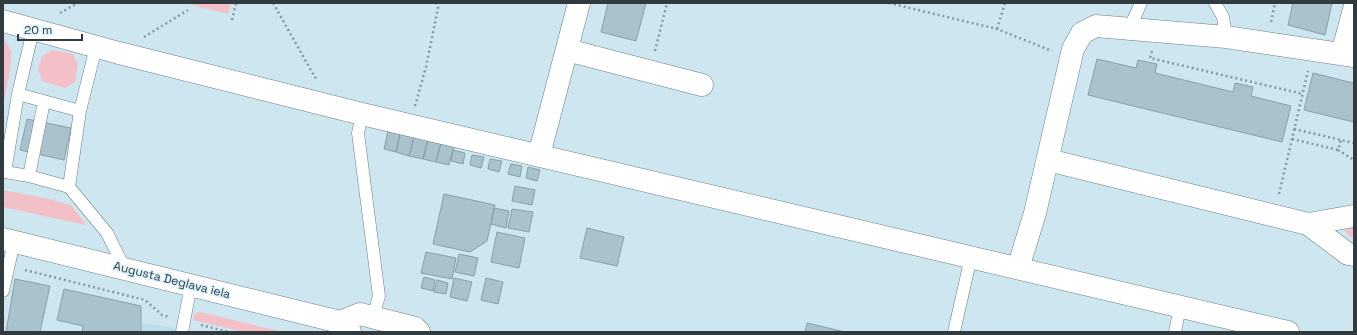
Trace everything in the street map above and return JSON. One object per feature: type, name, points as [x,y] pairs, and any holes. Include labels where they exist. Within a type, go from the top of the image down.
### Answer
[{"type":"street","points":[[540,155],[578,3]]},
{"type":"street","points":[[1018,268],[1035,213],[1073,49],[1082,33],[1096,26],[1129,28],[1226,37],[1348,55],[1354,9]]},
{"type":"street","points":[[3,21],[119,53],[362,114],[1288,332]]},
{"type":"street","points":[[567,50],[702,86]]},
{"type":"street","points":[[1048,160],[1308,224],[1348,254],[1354,255]]},
{"type":"street","points":[[1308,224],[1354,216]]},
{"type":"street","name":"Augusta Deglava iela","points":[[9,241],[191,284],[345,327],[360,314],[415,328],[419,332]]},
{"type":"lane","points":[[1129,28],[1141,3]]},
{"type":"lane","points":[[1214,3],[1223,17],[1226,37]]},
{"type":"lane","points":[[33,30],[18,94],[5,172],[29,176],[69,187],[107,233],[125,269]]},
{"type":"lane","points":[[69,187],[80,111],[96,47]]},
{"type":"lane","points":[[18,94],[80,111]]},
{"type":"lane","points":[[29,176],[44,102]]},
{"type":"lane","points":[[362,114],[358,133],[379,296],[373,317]]},
{"type":"lane","points":[[3,291],[8,266],[9,241]]},
{"type":"lane","points":[[954,332],[971,257]]},
{"type":"lane","points":[[183,326],[191,284]]},
{"type":"lane","points":[[1175,332],[1180,307]]},
{"type":"path","points":[[232,20],[236,3]]},
{"type":"path","points":[[273,3],[332,106]]},
{"type":"path","points":[[408,124],[426,67],[439,4],[435,3]]},
{"type":"path","points":[[650,73],[667,3]]},
{"type":"path","points":[[889,3],[997,29],[1071,59]]},
{"type":"path","points":[[997,29],[1005,3]]},
{"type":"path","points":[[1271,24],[1275,3]]},
{"type":"path","points":[[119,53],[188,10]]},
{"type":"path","points":[[1153,45],[1150,58],[1302,94]]},
{"type":"path","points":[[1274,215],[1313,49]]},
{"type":"path","points":[[1294,129],[1354,143]]},
{"type":"path","points":[[1292,139],[1338,150],[1354,160]]},
{"type":"path","points":[[1338,150],[1341,140]]},
{"type":"path","points":[[8,266],[145,300],[162,315],[183,326],[229,332]]},
{"type":"shaded area","points":[[185,3],[231,3],[228,14]]},
{"type":"shaded area","points":[[3,37],[11,51],[10,71],[3,106]]},
{"type":"shaded area","points":[[53,50],[73,54],[78,65],[75,82],[65,88],[42,81],[38,69],[42,56]]},
{"type":"shaded area","points":[[3,190],[49,199],[72,206],[86,225],[3,207]]},
{"type":"shaded area","points":[[1354,227],[1354,240],[1344,230]]},
{"type":"shaded area","points":[[201,312],[283,332],[244,332],[193,320],[195,313]]},
{"type":"shaded area","points":[[142,322],[192,332],[142,332]]},
{"type":"building","points":[[608,3],[646,3],[636,41],[601,32]]},
{"type":"building","points":[[1293,3],[1332,3],[1325,35],[1288,25]]},
{"type":"building","points":[[1097,59],[1136,68],[1138,60],[1157,64],[1155,73],[1233,92],[1235,83],[1253,87],[1251,96],[1291,106],[1282,142],[1088,95]]},
{"type":"building","points":[[1313,73],[1353,83],[1354,81],[1354,122],[1304,110]]},
{"type":"building","points":[[27,119],[71,128],[64,160],[20,150]]},
{"type":"building","points":[[388,131],[400,134],[396,152],[384,149]]},
{"type":"building","points":[[400,134],[414,137],[409,156],[396,152]]},
{"type":"building","points":[[414,137],[428,140],[423,159],[409,156]]},
{"type":"building","points":[[428,140],[441,143],[436,162],[423,159]]},
{"type":"building","points":[[441,143],[454,146],[449,165],[436,162]]},
{"type":"building","points":[[453,150],[465,153],[463,164],[451,161]]},
{"type":"building","points":[[472,155],[484,157],[481,168],[470,165]]},
{"type":"building","points":[[490,159],[502,161],[499,172],[488,169]]},
{"type":"building","points":[[511,164],[522,166],[520,177],[508,174]]},
{"type":"building","points":[[528,167],[540,170],[537,181],[526,178]]},
{"type":"building","points":[[515,186],[535,190],[532,205],[512,201]]},
{"type":"building","points":[[444,194],[495,205],[487,241],[470,252],[433,244]]},
{"type":"building","points":[[494,208],[509,211],[506,228],[491,224]]},
{"type":"building","points":[[512,209],[533,212],[529,232],[508,228]]},
{"type":"building","points":[[587,228],[624,237],[617,266],[580,258]]},
{"type":"building","points":[[497,232],[525,238],[519,268],[491,262]]},
{"type":"building","points":[[426,252],[456,258],[452,279],[421,273]]},
{"type":"building","points":[[459,254],[478,258],[474,276],[455,272]]},
{"type":"building","points":[[424,277],[435,280],[433,291],[421,288]]},
{"type":"building","points":[[454,278],[472,282],[467,301],[450,297]]},
{"type":"building","points":[[486,278],[503,282],[498,304],[481,300]]},
{"type":"building","points":[[15,279],[50,286],[40,332],[6,332]]},
{"type":"building","points":[[437,280],[448,283],[446,294],[434,292]]},
{"type":"building","points":[[64,289],[141,306],[141,332],[82,332],[83,326],[57,320]]},
{"type":"building","points":[[807,323],[845,332],[805,332]]}]
